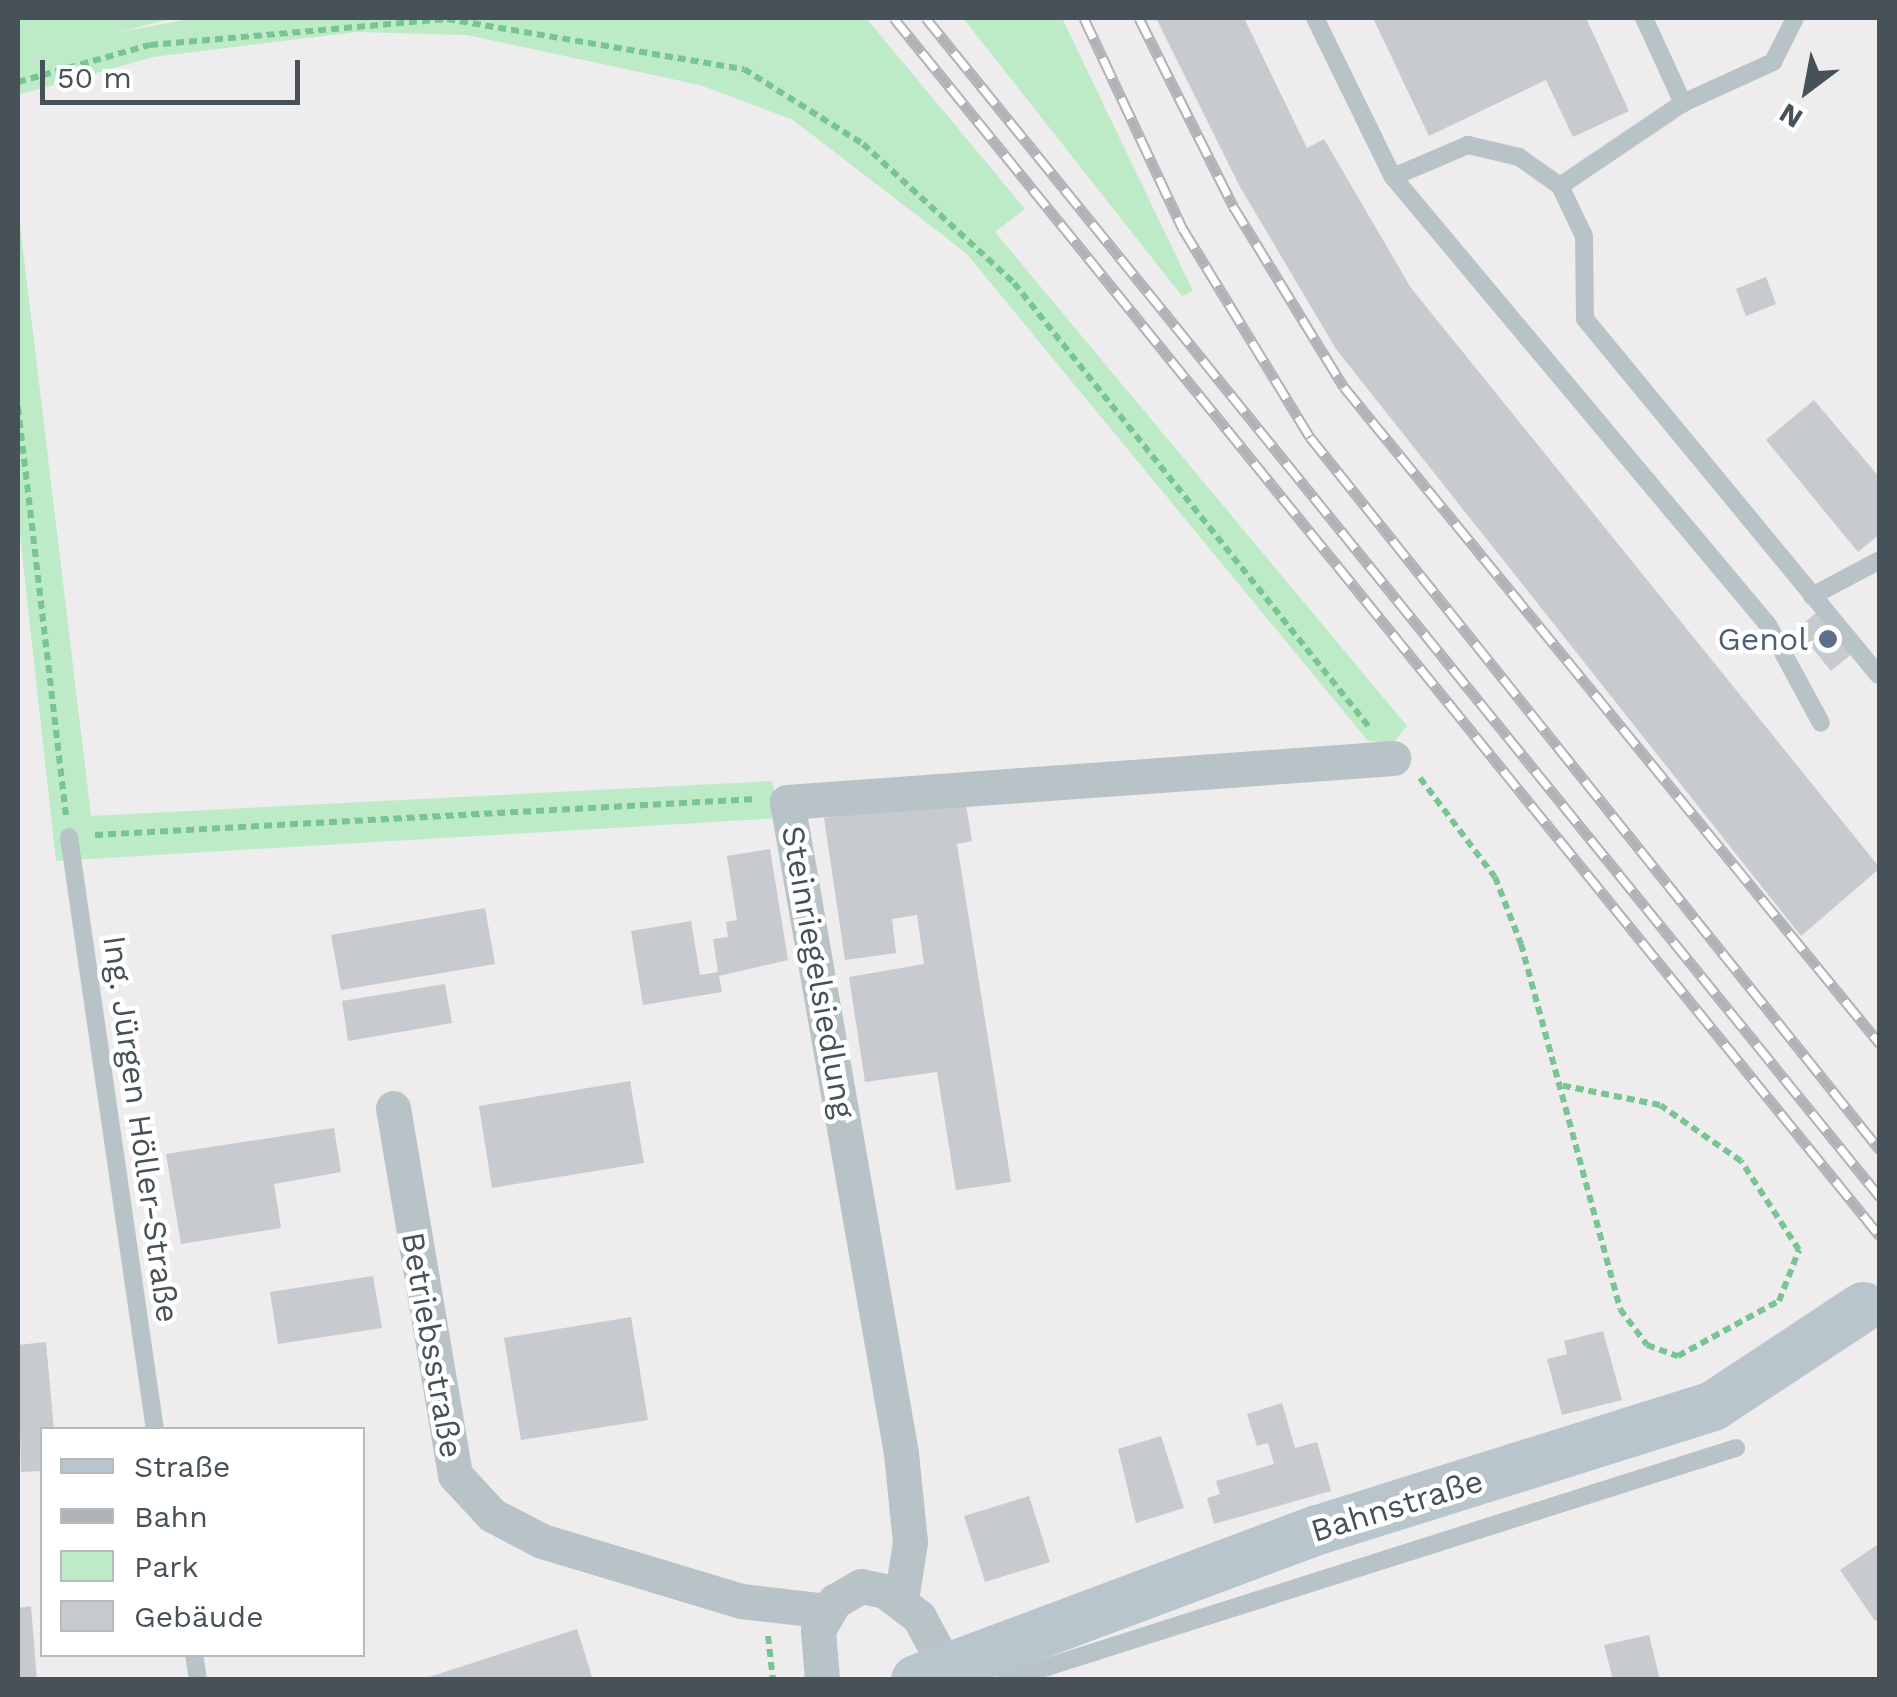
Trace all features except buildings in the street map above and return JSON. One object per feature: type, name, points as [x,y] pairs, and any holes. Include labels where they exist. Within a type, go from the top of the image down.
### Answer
[{"type":"main road","name":"Bahnstraße","points":[[947,1676],[1085,1638],[1202,1597],[1713,1406],[1863,1306]]},
{"type":"street","name":"Steinriegelsiedlung","points":[[900,1600],[910,1542],[901,1453],[787,802],[1392,758]]},
{"type":"street","name":"Betriebsstraße","points":[[394,1108],[454,1475],[492,1514],[542,1541],[741,1602],[828,1610]]},
{"type":"street","points":[[822,1680],[815,1650],[828,1610],[861,1586],[900,1600],[947,1676]]},
{"type":"lane","points":[[1315,18],[1394,177],[1768,625],[1821,723]]},
{"type":"lane","points":[[1644,18],[1683,103]]},
{"type":"lane","points":[[1560,186],[1683,103],[1774,62],[1795,18]]},
{"type":"lane","points":[[1394,177],[1468,145],[1519,156],[1560,186],[1584,236],[1585,319],[1878,675]]},
{"type":"lane","points":[[1812,596],[1880,560]]},
{"type":"lane","name":"Ing. Jürgen Höller-Straße","points":[[69,837],[155,1427]]},
{"type":"lane","points":[[1202,1597],[1736,1448]]},
{"type":"lane","points":[[1006,1680],[1085,1638]]},
{"type":"path","points":[[18,82],[150,45],[447,18],[744,69],[863,144],[1014,283],[1392,758],[1440,797],[1495,877],[1560,1085],[1596,1244],[1620,1309],[1647,1346],[1678,1356],[1779,1301],[1799,1250],[1740,1161],[1660,1105],[1560,1085]]},
{"type":"path","points":[[18,407],[69,837],[740,797],[787,802]]},
{"type":"green space","points":[[18,18],[174,18],[119,32],[195,18],[866,18],[1025,209],[995,232],[1407,726],[1393,743],[1368,741],[966,253],[793,120],[700,85],[467,35],[356,32],[153,57],[18,95]]},
{"type":"green space","points":[[963,18],[1062,18],[1193,291],[1182,296]]},
{"type":"green space","points":[[18,208],[91,816],[772,781],[780,818],[56,861],[18,517]]},
{"type":"railway","points":[[894,18],[1880,1236]]},
{"type":"railway","points":[[926,18],[1880,1197]]},
{"type":"railway","points":[[1084,18],[1183,229],[1310,437],[1880,1150]]},
{"type":"railway","points":[[1139,18],[1233,206],[1344,387],[1880,1044]]},
{"type":"place","name":"Genol","points":[[1828,639]]}]
